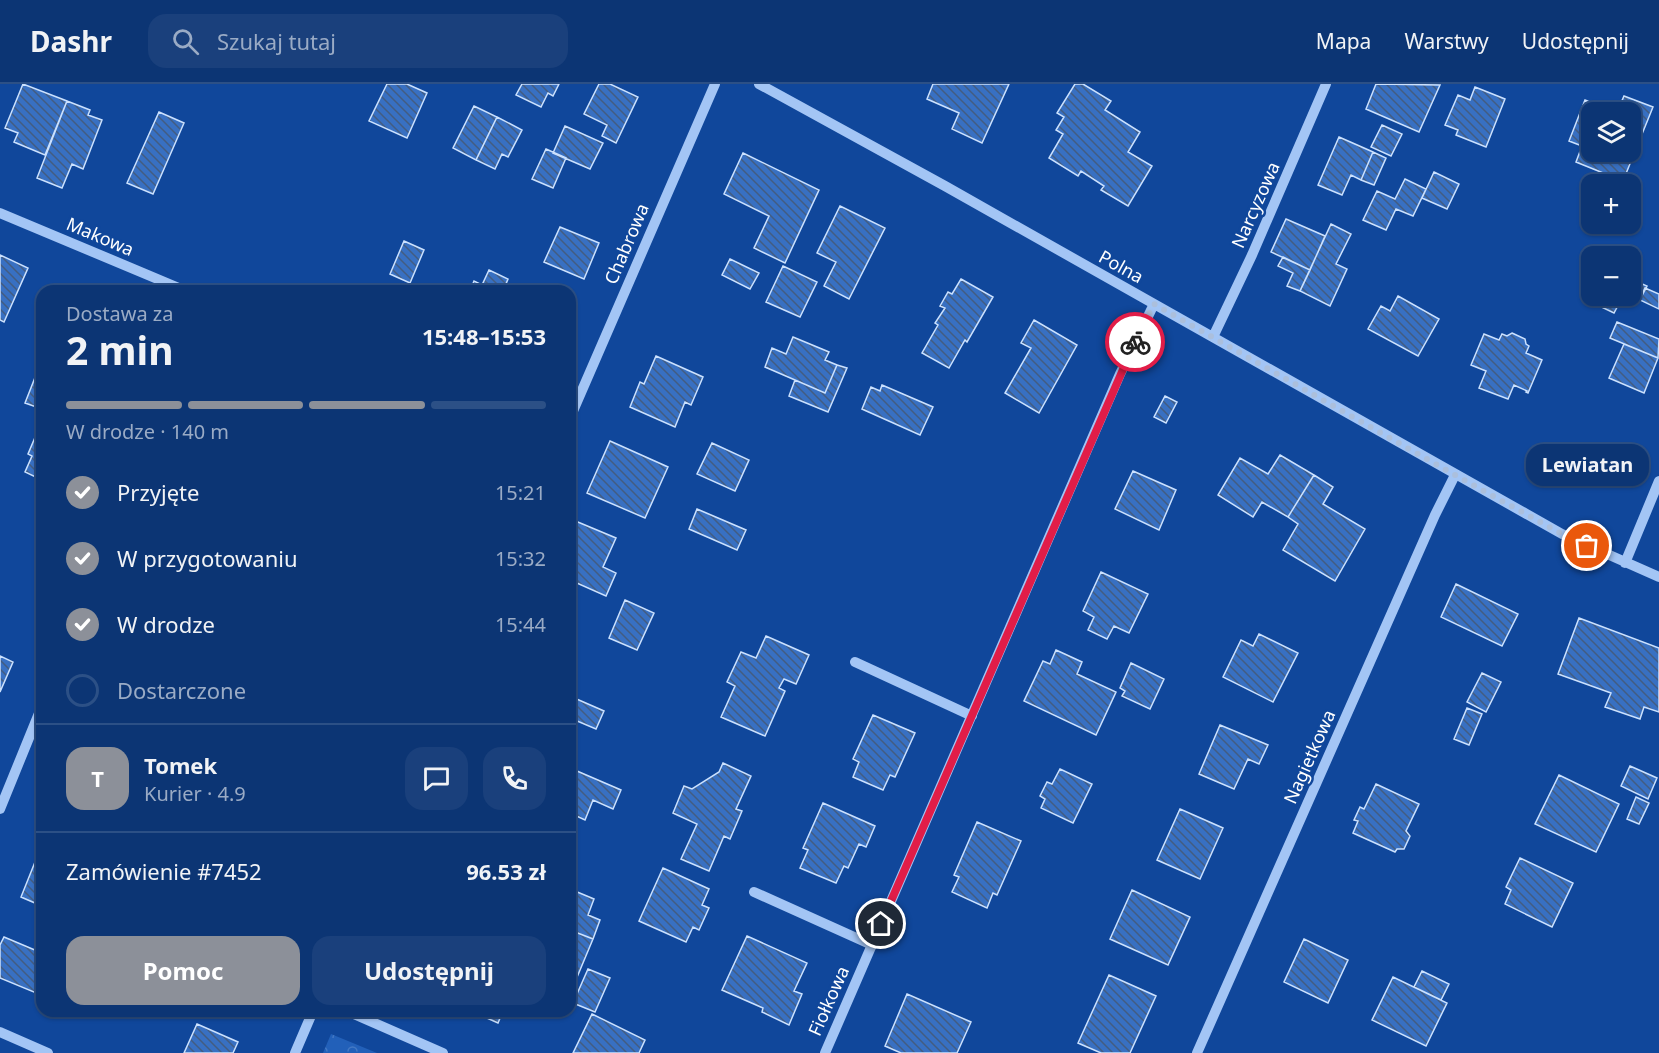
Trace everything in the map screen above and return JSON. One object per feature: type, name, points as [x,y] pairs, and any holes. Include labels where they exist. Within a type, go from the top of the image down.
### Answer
[{"type":"street","name":"Chabrowa","points":[[576,404],[715,84]]},
{"type":"street","name":"Polna","points":[[759,84],[1562,534],[1659,577]]},
{"type":"street","name":"Narcyzowa","points":[[1213,338],[1257,244],[1326,84]]},
{"type":"street","name":"Makowa","points":[[0,213],[172,285]]},
{"type":"street","name":"Fiołkowa","points":[[825,1053],[1120,374],[1154,304]]},
{"type":"street","name":"Nagietkowa","points":[[1197,1053],[1455,475]]},
{"type":"street","points":[[1625,563],[1659,481]]},
{"type":"street","points":[[855,662],[972,716]]},
{"type":"street","points":[[0,808],[36,721]]},
{"type":"street","points":[[754,892],[872,945]]},
{"type":"street","points":[[295,1053],[311,1017]]},
{"type":"street","points":[[361,1017],[442,1053]]},
{"type":"street","points":[[0,1032],[48,1053]]},
{"type":"green space","points":[[331,1034],[377,1053],[323,1053]]},
{"type":"building","points":[[23,84],[67,101],[45,155],[14,142],[18,133],[5,128]]},
{"type":"building","points":[[387,84],[407,84],[427,93],[407,138],[369,121]]},
{"type":"building","points":[[522,84],[559,84],[553,96],[548,93],[541,107],[516,95]]},
{"type":"building","points":[[599,84],[610,84],[638,97],[616,143],[602,136],[607,125],[584,114]]},
{"type":"building","points":[[933,84],[1009,84],[982,143],[952,129],[959,113],[927,99]]},
{"type":"building","points":[[1075,84],[1083,84],[1111,101],[1105,110],[1140,132],[1128,152],[1152,166],[1128,206],[1101,190],[1104,186],[1081,171],[1078,176],[1049,158],[1063,134],[1056,130],[1064,117],[1057,113]]},
{"type":"building","points":[[1376,84],[1440,85],[1419,132],[1366,109]]},
{"type":"building","points":[[1475,87],[1505,99],[1486,147],[1456,135],[1458,130],[1445,125],[1458,95],[1470,100]]},
{"type":"building","points":[[1624,96],[1640,102],[1621,102]]},
{"type":"building","points":[[67,101],[90,110],[88,115],[102,120],[83,169],[72,164],[62,188],[37,178]]},
{"type":"building","points":[[1641,102],[1653,107],[1641,137]]},
{"type":"building","points":[[474,106],[497,117],[476,160],[453,148]]},
{"type":"building","points":[[1581,110],[1581,146],[1569,141]]},
{"type":"building","points":[[159,112],[184,123],[153,194],[127,183]]},
{"type":"building","points":[[497,117],[522,130],[508,157],[502,154],[495,169],[476,160]]},
{"type":"building","points":[[1382,125],[1402,134],[1391,156],[1371,147]]},
{"type":"building","points":[[565,126],[603,143],[590,169],[553,153]]},
{"type":"building","points":[[1339,137],[1373,152],[1361,180],[1351,175],[1342,195],[1318,185]]},
{"type":"building","points":[[546,149],[566,158],[553,188],[532,179]]},
{"type":"building","points":[[1581,149],[1581,162],[1631,162],[1626,174],[1606,174],[1576,162]]},
{"type":"building","points":[[1373,152],[1386,158],[1374,185],[1361,180]]},
{"type":"building","points":[[743,153],[819,190],[785,263],[754,248],[769,216],[724,194]]},
{"type":"building","points":[[1434,172],[1459,184],[1447,209],[1422,198]]},
{"type":"building","points":[[1405,179],[1426,189],[1413,216],[1396,209],[1386,230],[1363,220],[1377,191],[1395,199]]},
{"type":"building","points":[[840,206],[885,228],[849,299],[824,286],[836,262],[817,253]]},
{"type":"building","points":[[1286,219],[1325,236],[1310,270],[1271,252]]},
{"type":"building","points":[[1331,224],[1351,234],[1336,264],[1347,269],[1330,306],[1300,291]]},
{"type":"building","points":[[560,227],[599,243],[584,279],[544,262]]},
{"type":"building","points":[[404,241],[424,250],[410,283],[390,274]]},
{"type":"building","points":[[0,255],[28,268],[4,322],[0,320]]},
{"type":"building","points":[[1283,257],[1310,270],[1300,291],[1287,286],[1293,273],[1278,266]]},
{"type":"building","points":[[730,259],[759,273],[750,289],[722,275]]},
{"type":"building","points":[[783,266],[817,282],[800,317],[766,302]]},
{"type":"building","points":[[489,270],[508,279],[506,285],[482,285]]},
{"type":"building","points":[[961,279],[993,297],[949,368],[922,353],[938,325],[935,323],[945,308],[940,306],[948,292],[952,294]]},
{"type":"building","points":[[1641,283],[1647,286],[1641,297]]},
{"type":"building","points":[[1645,288],[1659,294],[1659,309],[1641,300]]},
{"type":"building","points":[[1398,296],[1439,319],[1418,356],[1368,329],[1381,306],[1390,311]]},
{"type":"building","points":[[1599,306],[1618,306],[1614,313]]},
{"type":"building","points":[[1034,320],[1077,345],[1039,413],[1005,393],[1031,348],[1021,343]]},
{"type":"building","points":[[1617,322],[1659,339],[1658,358],[1610,338]]},
{"type":"building","points":[[1512,333],[1525,339],[1529,346],[1526,353],[1542,360],[1528,393],[1514,385],[1508,399],[1479,388],[1486,371],[1471,365],[1484,334],[1499,340],[1502,334],[1507,336]]},
{"type":"building","points":[[793,337],[829,352],[825,360],[837,365],[825,393],[765,367],[772,348],[786,354]]},
{"type":"building","points":[[1624,344],[1658,358],[1644,393],[1609,378]]},
{"type":"building","points":[[656,356],[703,377],[691,405],[685,402],[675,427],[630,407],[640,382],[644,384]]},
{"type":"building","points":[[837,365],[847,368],[828,412],[789,396],[795,380],[825,393]]},
{"type":"building","points":[[36,375],[36,407],[25,403]]},
{"type":"building","points":[[882,385],[933,407],[920,435],[862,409],[871,387],[880,391]]},
{"type":"building","points":[[1165,396],[1177,402],[1166,423],[1154,417]]},
{"type":"building","points":[[36,435],[36,477],[25,472],[32,456],[28,454]]},
{"type":"building","points":[[610,441],[668,467],[645,518],[587,493]]},
{"type":"building","points":[[712,443],[749,460],[735,491],[697,474]]},
{"type":"building","points":[[1280,455],[1314,475],[1288,517],[1262,502],[1253,517],[1218,495],[1240,458],[1268,474]]},
{"type":"building","points":[[1133,471],[1176,490],[1159,530],[1115,509]]},
{"type":"building","points":[[1314,475],[1333,487],[1323,504],[1365,529],[1335,581],[1283,550],[1298,524],[1288,517]]},
{"type":"building","points":[[697,509],[746,530],[737,550],[689,529]]},
{"type":"building","points":[[576,521],[616,538],[603,567],[616,573],[606,596],[576,583]]},
{"type":"building","points":[[1101,572],[1148,594],[1129,633],[1114,626],[1107,639],[1088,630],[1094,617],[1083,611]]},
{"type":"building","points":[[1456,584],[1518,614],[1502,646],[1441,617]]},
{"type":"building","points":[[625,600],[654,613],[637,650],[609,638]]},
{"type":"building","points":[[1579,618],[1659,648],[1659,712],[1644,707],[1640,719],[1605,707],[1611,693],[1558,674]]},
{"type":"building","points":[[1259,634],[1298,653],[1273,702],[1223,677],[1241,640],[1253,646]]},
{"type":"building","points":[[766,636],[809,655],[796,684],[784,679],[779,688],[785,691],[765,736],[721,717],[735,686],[727,682],[741,652],[756,658]]},
{"type":"building","points":[[1056,650],[1082,662],[1077,674],[1116,692],[1096,735],[1024,701],[1043,661],[1050,664]]},
{"type":"building","points":[[0,656],[13,662],[0,692]]},
{"type":"building","points":[[1131,663],[1164,679],[1150,709],[1122,696],[1125,691],[1120,688]]},
{"type":"building","points":[[1482,673],[1501,682],[1486,712],[1467,702]]},
{"type":"building","points":[[576,699],[604,711],[596,729],[576,721]]},
{"type":"building","points":[[1467,708],[1482,714],[1469,745],[1454,739]]},
{"type":"building","points":[[873,715],[915,733],[895,777],[890,775],[883,790],[853,777],[859,762],[853,759]]},
{"type":"building","points":[[1220,725],[1268,745],[1259,764],[1248,759],[1234,789],[1199,774]]},
{"type":"building","points":[[723,763],[751,776],[736,809],[742,811],[730,839],[724,836],[709,871],[681,859],[697,824],[673,813],[684,786],[692,789],[719,772]]},
{"type":"building","points":[[1630,766],[1657,778],[1648,799],[1621,786]]},
{"type":"building","points":[[1060,769],[1092,784],[1073,823],[1041,808],[1045,799],[1040,796],[1047,782],[1052,784]]},
{"type":"building","points":[[576,771],[621,790],[613,809],[593,800],[585,820],[576,816]]},
{"type":"building","points":[[1559,775],[1619,804],[1596,852],[1535,824]]},
{"type":"building","points":[[1376,784],[1419,804],[1406,831],[1410,836],[1404,849],[1397,849],[1395,852],[1353,833],[1358,821],[1354,820],[1360,807],[1364,809]]},
{"type":"building","points":[[1636,797],[1649,803],[1639,824],[1627,819]]},
{"type":"building","points":[[823,803],[875,826],[866,847],[859,844],[848,868],[844,866],[836,883],[800,868],[808,850],[803,848]]},
{"type":"building","points":[[1180,809],[1223,828],[1200,879],[1157,860]]},
{"type":"building","points":[[977,822],[1021,841],[997,895],[993,893],[987,908],[952,892],[959,877],[954,875]]},
{"type":"building","points":[[1520,858],[1573,883],[1552,927],[1505,904],[1511,890],[1506,887]]},
{"type":"building","points":[[36,860],[36,903],[21,897]]},
{"type":"building","points":[[663,868],[709,889],[702,905],[709,908],[699,930],[693,927],[686,942],[639,921]]},
{"type":"building","points":[[1132,890],[1190,917],[1168,965],[1110,939]]},
{"type":"building","points":[[576,892],[594,899],[588,915],[600,920],[593,939],[576,932]]},
{"type":"building","points":[[576,932],[593,939],[576,980]]},
{"type":"building","points":[[747,936],[807,963],[794,991],[802,994],[789,1025],[762,1012],[763,1008],[722,990]]},
{"type":"building","points":[[4,937],[36,950],[36,993],[0,978],[0,945]]},
{"type":"building","points":[[1304,939],[1348,960],[1328,1003],[1284,982]]},
{"type":"building","points":[[588,969],[610,978],[595,1012],[576,1004],[576,996]]},
{"type":"building","points":[[1422,971],[1449,984],[1441,1000],[1414,987]]},
{"type":"building","points":[[1109,975],[1156,996],[1130,1053],[1101,1053],[1078,1043]]},
{"type":"building","points":[[1393,977],[1447,1003],[1426,1046],[1372,1020]]},
{"type":"building","points":[[907,994],[971,1022],[957,1053],[901,1053],[885,1046]]},
{"type":"building","points":[[592,1014],[645,1040],[639,1053],[573,1053]]},
{"type":"building","points":[[484,1017],[500,1017],[498,1023]]},
{"type":"building","points":[[197,1024],[238,1042],[233,1053],[184,1053]]},
{"type":"way so far","points":[[1135,342],[1154,304],[1455,475],[1587,546]]},
{"type":"place","name":"Lewiatan","points":[[1587,546]]},
{"type":"route","points":[[881,924],[1135,342]]}]
